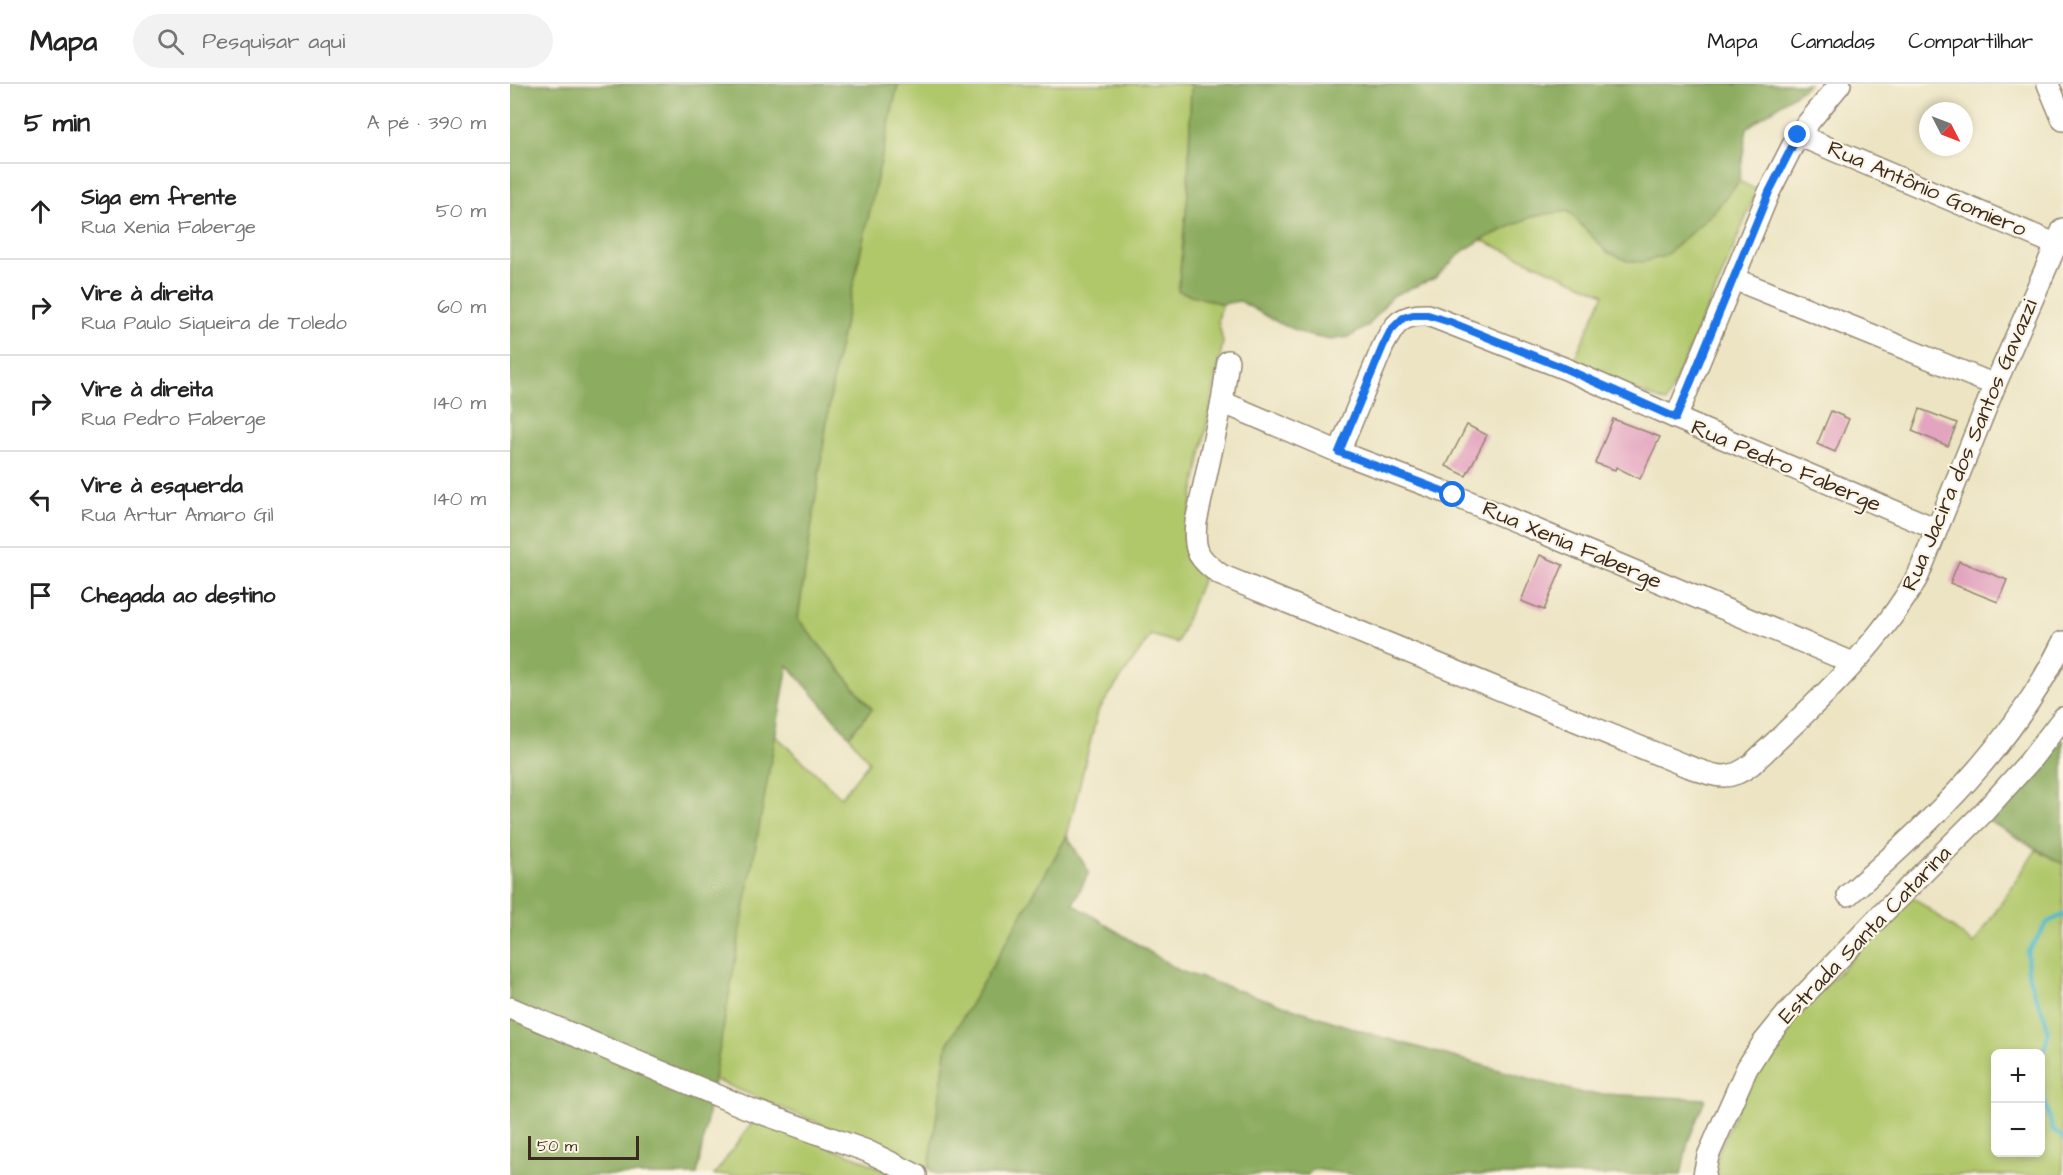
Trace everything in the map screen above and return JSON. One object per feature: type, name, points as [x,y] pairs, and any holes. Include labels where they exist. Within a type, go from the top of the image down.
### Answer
[{"type":"street","points":[[1676,418],[1769,192],[1798,135],[1840,84]]},
{"type":"street","points":[[2048,84],[2063,120]]},
{"type":"street","name":"Rua Antônio Gomiero","points":[[1798,135],[2059,236]]},
{"type":"street","name":"Rua Jacira dos Santos Gavazzi","points":[[1222,402],[1194,541],[1198,555],[1221,575],[1684,765],[1717,776],[1733,776],[1742,772],[1767,749],[1853,663],[1887,626],[1905,599],[1968,456],[1995,386],[2059,236]]},
{"type":"street","points":[[1734,279],[1995,386]]},
{"type":"street","name":"Rua Pedro Faberge","points":[[1339,452],[1391,330],[1403,318],[1428,315],[1566,369],[1936,530]]},
{"type":"street","points":[[1222,402],[1228,361]]},
{"type":"street","name":"Rua Xenia Faberge","points":[[1222,402],[1339,452],[1453,495],[1853,663]]},
{"type":"street","points":[[1848,895],[1920,829],[1962,787],[1996,748],[2029,704],[2063,642]]},
{"type":"street","name":"Estrada Santa Catarina","points":[[1704,1175],[1708,1156],[1747,1068],[1763,1043],[1789,1011],[1991,804],[2029,762],[2063,718]]},
{"type":"street","points":[[510,1008],[747,1107],[867,1151],[916,1175]]},
{"type":"green space","points":[[510,84],[898,84],[835,366],[798,619],[872,709],[849,736],[788,665],[697,1175],[510,1175]]},
{"type":"green space","points":[[898,84],[1191,84],[1188,193],[1178,291],[1222,304],[1218,320],[1223,342],[1185,536],[1186,560],[1203,578],[1177,643],[1151,635],[1098,711],[1067,836],[947,1045],[929,1169],[713,1079],[775,735],[841,797],[869,762],[849,736],[872,709],[798,619],[835,366]]},
{"type":"green space","points":[[1191,84],[1809,84],[1747,128],[1739,181],[1714,212],[1665,256],[1643,262],[1628,261],[1607,252],[1568,211],[1533,216],[1463,251],[1435,278],[1392,296],[1368,326],[1349,337],[1330,340],[1307,335],[1279,323],[1240,301],[1222,304],[1178,291],[1188,193]]},
{"type":"green space","points":[[1739,181],[1757,190],[1666,402],[1571,366],[1604,294],[1481,240],[1533,216],[1568,211],[1607,252],[1714,212]]},
{"type":"green space","points":[[2063,740],[2063,864],[1989,821],[2048,760]]},
{"type":"green space","points":[[1067,836],[1089,872],[1073,904],[1180,971],[1374,1035],[1582,1093],[1705,1099],[1688,1142],[1681,1175],[1356,1175],[1312,1169],[1308,1175],[939,1175],[929,1169],[947,1045]]},
{"type":"green space","points":[[2036,850],[2063,864],[2063,1175],[1715,1175],[1718,1152],[1748,1085],[1783,1029],[1913,897],[1974,944]]},
{"type":"green space","points":[[755,1119],[858,1158],[894,1175],[714,1175]]},
{"type":"building","points":[[1920,409],[1957,423],[1948,446],[1912,431]]},
{"type":"building","points":[[1831,411],[1849,419],[1835,452],[1817,444]]},
{"type":"building","points":[[1613,419],[1660,437],[1640,479],[1616,467],[1615,470],[1595,463]]},
{"type":"building","points":[[1467,425],[1487,435],[1466,476],[1446,466]]},
{"type":"building","points":[[1540,555],[1563,565],[1544,610],[1521,601]]},
{"type":"building","points":[[1959,561],[2007,580],[1998,602],[1950,583]]},
{"type":"waterway","points":[[2044,1049],[2047,1025],[2029,977],[2027,953],[2048,922],[2063,915]]},
{"type":"waterway","points":[[2045,1102],[2053,1130],[2063,1138]]},
{"type":"route","points":[[1453,495],[1339,452],[1383,346],[1396,324],[1403,318],[1413,315],[1428,315],[1450,322],[1566,369],[1676,418],[1769,192],[1798,135]]}]
